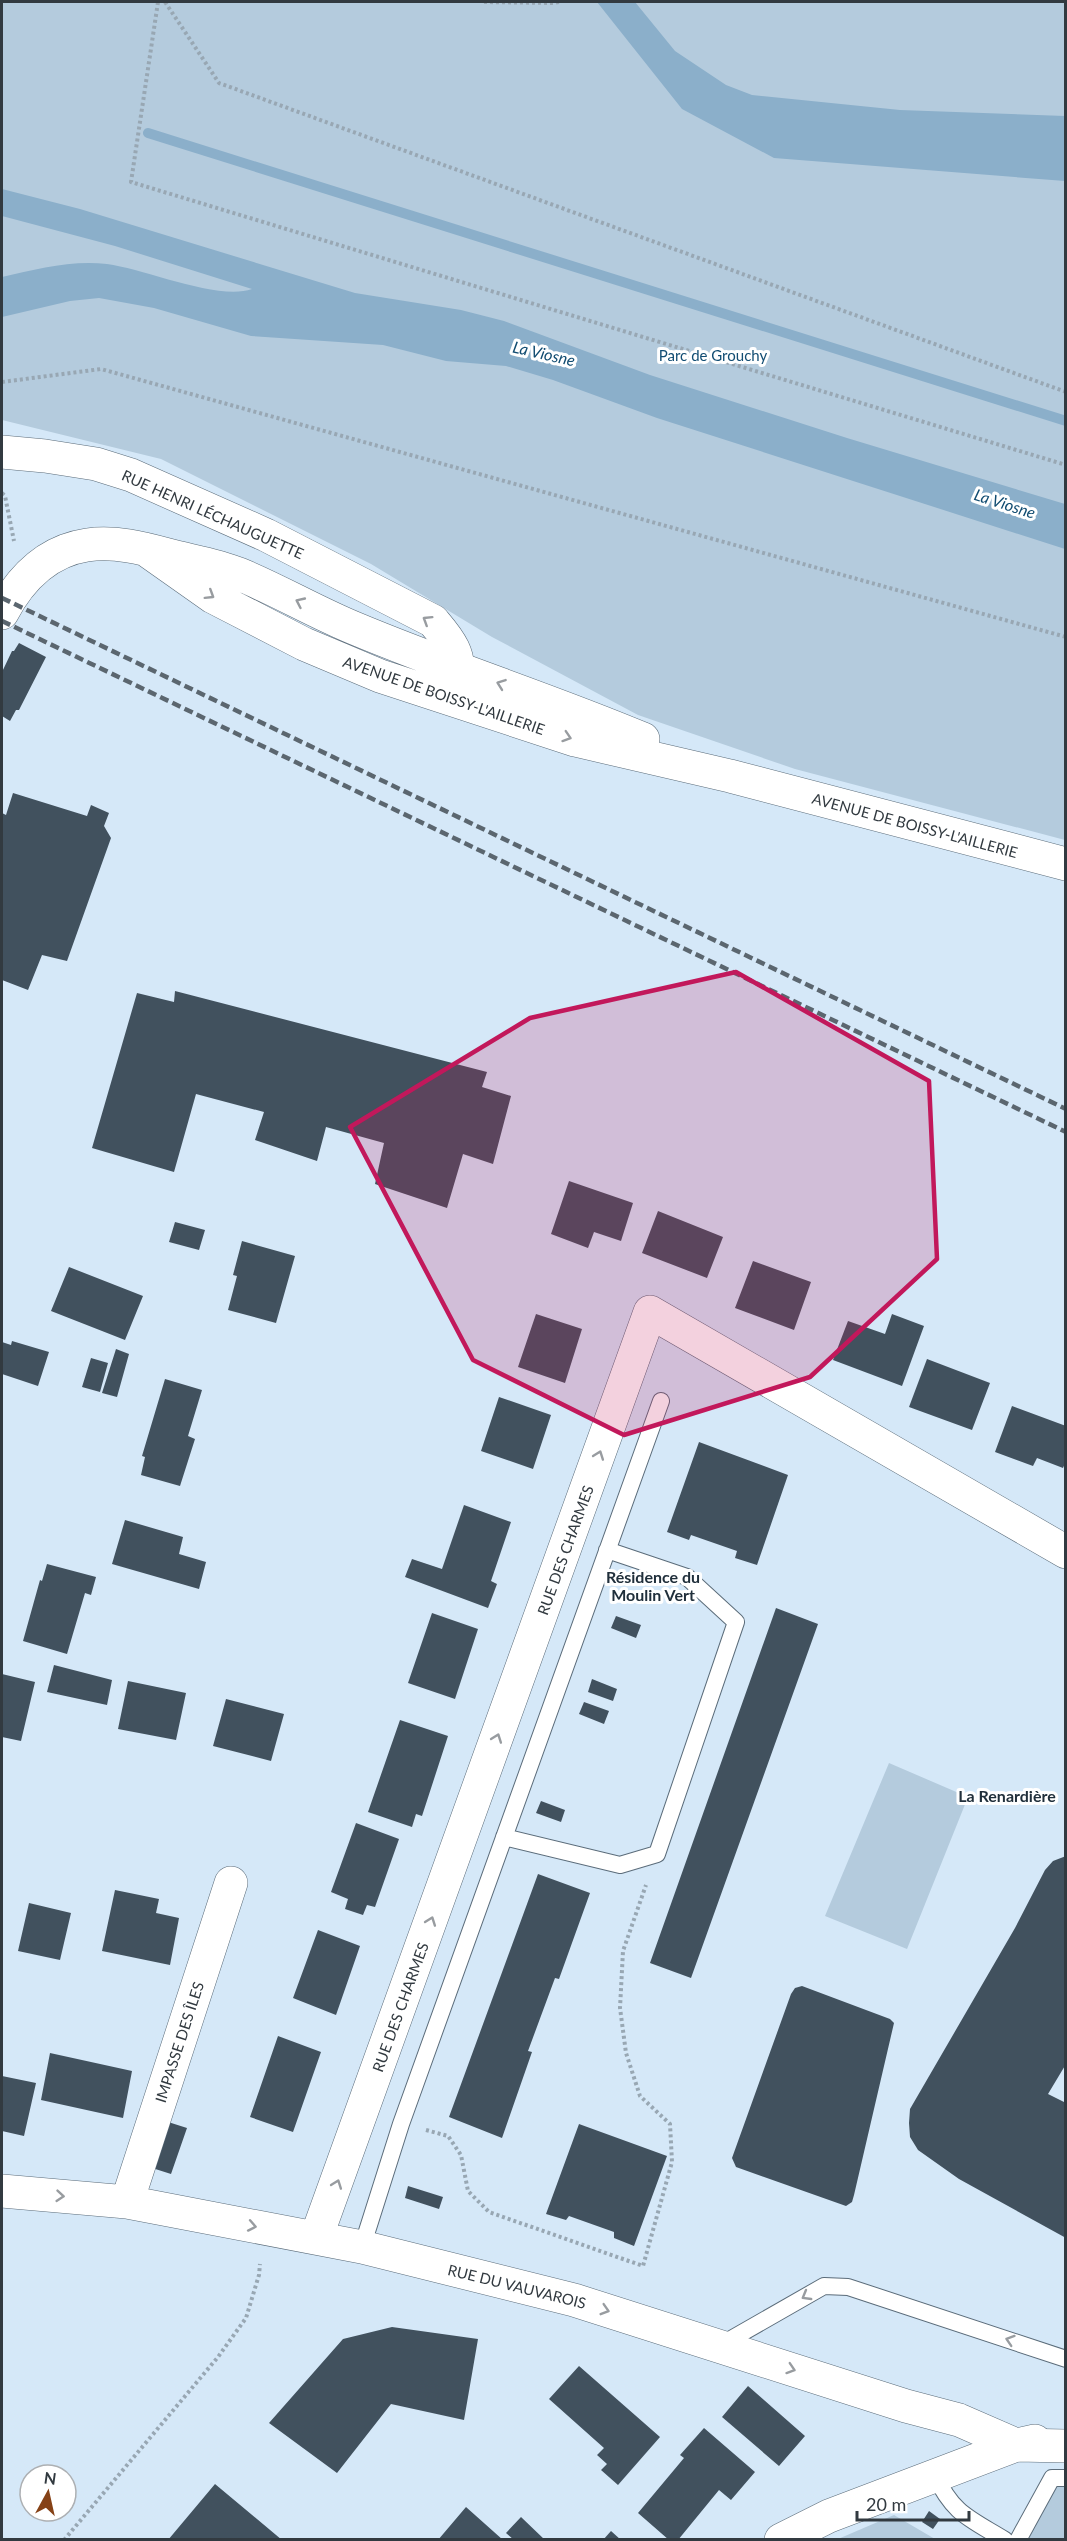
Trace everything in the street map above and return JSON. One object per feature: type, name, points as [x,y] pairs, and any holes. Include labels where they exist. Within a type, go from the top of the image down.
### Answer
[{"type":"street","name":"RUE HENRI LÉCHAUGUETTE","points":[[2,452],[96,464],[131,475],[266,535],[433,621],[452,644],[456,667]]},
{"type":"street","name":"AVENUE DE BOISSY-L'AILLERIE","points":[[2,613],[21,582],[39,565],[62,553],[86,545],[110,544],[145,549],[237,573],[352,628],[581,714],[730,776]]},
{"type":"street","name":"AVENUE DE BOISSY-L'AILLERIE","points":[[145,549],[213,597],[304,644],[380,676],[575,740],[730,776],[1065,864]]},
{"type":"street","points":[[348,578],[352,628],[380,676]]},
{"type":"street","points":[[432,692],[453,676],[456,667]]},
{"type":"street","name":"RUE DES CHARMES","points":[[316,2238],[650,1312],[1065,1552]]},
{"type":"street","name":"IMPASSE DES ÎLES","points":[[127,2202],[231,1883]]},
{"type":"street","name":"RUE DU VAUVAROIS","points":[[2,2191],[127,2202],[264,2228],[362,2247],[574,2300],[906,2406],[959,2420],[1016,2445]]},
{"type":"street","points":[[781,2540],[830,2516],[935,2475],[1016,2445],[1065,2434]]},
{"type":"street","points":[[1016,2445],[1065,2446]]},
{"type":"lane","points":[[362,2247],[401,2124],[661,1401]]},
{"type":"lane","points":[[504,1837],[620,1865],[657,1854],[735,1622],[687,1577],[608,1550]]},
{"type":"lane","points":[[718,2346],[824,2286],[848,2287],[1065,2359]]},
{"type":"lane","points":[[935,2475],[944,2495],[958,2512],[1005,2540]]},
{"type":"lane","points":[[1018,2540],[1052,2478],[1065,2478]]},
{"type":"path","points":[[158,2],[131,182],[1065,465]]},
{"type":"path","points":[[165,2],[219,83],[1065,392]]},
{"type":"path","points":[[484,2],[559,2]]},
{"type":"path","points":[[2,382],[101,369],[1065,637]]},
{"type":"path","points":[[2,493],[5,495],[12,527],[21,582]]},
{"type":"path","points":[[401,2124],[448,2136],[461,2155],[468,2191],[489,2212],[643,2266],[672,2162],[670,2124],[640,2096],[626,2053],[620,2007],[623,1951],[657,1854]]},
{"type":"path","points":[[64,2540],[218,2357],[246,2318],[259,2275],[264,2228]]},
{"type":"highlighted area","points":[[736,972],[929,1081],[937,1259],[810,1377],[624,1435],[473,1360],[350,1127],[530,1018]]},
{"type":"green space","name":"Parc de Grouchy","points":[[2,2],[1065,2],[1065,840],[795,769],[638,715],[492,637],[371,564],[161,459],[2,420]]},
{"type":"green space","points":[[889,1763],[968,1797],[907,1949],[825,1916]]},
{"type":"green space","points":[[1048,2469],[1065,2470],[1065,2539],[1009,2540]]},
{"type":"green space","points":[[894,2515],[935,2539],[838,2539]]},
{"type":"water","points":[[597,2],[635,2],[675,51],[726,85],[752,95],[900,110],[1065,116],[1065,181],[774,158],[682,109]]},
{"type":"water","name":"La Viosne","points":[[2,189],[80,209],[355,293],[461,310],[504,321],[650,375],[1065,504],[1065,549],[657,418],[553,380],[506,366],[446,361],[383,345],[251,336],[154,308],[99,298],[70,301],[2,317],[2,277],[67,264],[107,264],[220,291],[238,292],[252,289],[115,246],[2,216]]},
{"type":"building","points":[[19,643],[46,657],[19,710],[16,710],[10,721],[2,716],[2,672],[12,651]]},
{"type":"building","points":[[13,793],[87,816],[91,805],[109,813],[104,826],[111,838],[67,961],[42,955],[28,990],[2,980],[2,813],[6,815]]},
{"type":"building","points":[[175,991],[487,1072],[482,1087],[511,1096],[493,1164],[463,1154],[447,1208],[375,1184],[384,1143],[326,1127],[317,1161],[255,1140],[264,1112],[196,1094],[174,1172],[92,1148],[137,993],[174,1002]]},
{"type":"building","points":[[569,1181],[633,1203],[621,1241],[594,1232],[588,1248],[551,1234]]},
{"type":"building","points":[[658,1211],[723,1237],[707,1278],[642,1253]]},
{"type":"building","points":[[175,1222],[205,1230],[199,1250],[169,1242]]},
{"type":"building","points":[[242,1241],[295,1256],[276,1323],[228,1310],[237,1276],[233,1275]]},
{"type":"building","points":[[753,1261],[811,1282],[794,1330],[735,1308]]},
{"type":"building","points":[[69,1267],[143,1296],[125,1340],[51,1311]]},
{"type":"building","points":[[536,1314],[582,1329],[565,1383],[518,1367]]},
{"type":"building","points":[[892,1314],[924,1326],[902,1386],[833,1360],[848,1321],[885,1334]]},
{"type":"building","points":[[12,1341],[49,1352],[38,1386],[2,1374],[2,1342],[11,1345]]},
{"type":"building","points":[[116,1349],[129,1354],[117,1397],[102,1393]]},
{"type":"building","points":[[91,1358],[108,1363],[100,1392],[82,1387]]},
{"type":"building","points":[[927,1359],[990,1383],[972,1430],[909,1407]]},
{"type":"building","points":[[165,1379],[202,1390],[188,1436],[195,1439],[180,1486],[141,1475],[145,1457],[142,1456]]},
{"type":"building","points":[[499,1397],[551,1415],[533,1469],[481,1451]]},
{"type":"building","points":[[1012,1406],[1066,1426],[1066,1461],[1063,1468],[1037,1458],[1033,1466],[995,1452]]},
{"type":"building","points":[[699,1442],[788,1475],[757,1565],[735,1558],[737,1551],[691,1535],[689,1540],[667,1532]]},
{"type":"building","points":[[464,1505],[511,1522],[491,1581],[497,1584],[488,1608],[405,1577],[412,1559],[442,1569]]},
{"type":"building","points":[[125,1520],[183,1537],[179,1554],[206,1562],[199,1589],[112,1564]]},
{"type":"building","points":[[47,1564],[96,1577],[91,1595],[85,1593],[67,1654],[23,1641],[40,1580],[42,1581]]},
{"type":"building","points":[[776,1608],[818,1624],[691,1978],[650,1963]]},
{"type":"building","points":[[432,1613],[478,1629],[455,1699],[408,1683]]},
{"type":"building","points":[[616,1616],[641,1625],[636,1638],[611,1628]]},
{"type":"building","points":[[54,1665],[112,1680],[107,1705],[47,1692]]},
{"type":"building","points":[[2,1674],[35,1682],[21,1741],[2,1737]]},
{"type":"building","points":[[592,1679],[617,1689],[613,1701],[588,1692]]},
{"type":"building","points":[[128,1681],[186,1693],[176,1740],[118,1729]]},
{"type":"building","points":[[226,1699],[284,1714],[271,1761],[213,1746]]},
{"type":"building","points":[[584,1702],[609,1711],[604,1724],[579,1714]]},
{"type":"building","points":[[400,1720],[448,1736],[422,1816],[416,1814],[412,1827],[368,1812]]},
{"type":"building","points":[[541,1801],[565,1810],[561,1822],[536,1813]]},
{"type":"building","points":[[356,1823],[399,1839],[375,1907],[367,1905],[363,1915],[345,1909],[348,1899],[331,1892]]},
{"type":"building","points":[[1066,1856],[1066,2064],[1048,2094],[1066,2103],[1066,2238],[959,2179],[918,2150],[910,2137],[909,2123],[910,2109],[1015,1928],[1045,1870],[1053,1861]]},
{"type":"building","points":[[538,1874],[590,1893],[559,1979],[555,1978],[528,2051],[532,2052],[502,2138],[449,2117]]},
{"type":"building","points":[[115,1890],[159,1899],[156,1913],[179,1918],[170,1965],[102,1951]]},
{"type":"building","points":[[29,1903],[71,1913],[60,1960],[18,1951]]},
{"type":"building","points":[[318,1930],[360,1946],[336,2015],[293,1998]]},
{"type":"building","points":[[802,1986],[890,2019],[894,2023],[854,2195],[852,2202],[846,2206],[736,2167],[732,2158],[791,1994],[795,1988]]},
{"type":"building","points":[[278,2036],[321,2052],[293,2132],[250,2117]]},
{"type":"building","points":[[50,2053],[132,2071],[123,2118],[41,2100]]},
{"type":"building","points":[[2,2076],[36,2083],[24,2136],[2,2131]]},
{"type":"building","points":[[165,2121],[187,2128],[171,2174],[149,2167]]},
{"type":"building","points":[[579,2124],[667,2156],[634,2246],[614,2238],[614,2232],[569,2216],[566,2220],[546,2214]]},
{"type":"building","points":[[408,2186],[443,2197],[439,2209],[405,2198]]},
{"type":"building","points":[[392,2327],[478,2339],[464,2420],[391,2404],[337,2473],[269,2423],[343,2339]]},
{"type":"building","points":[[579,2366],[660,2437],[618,2485],[601,2470],[607,2464],[597,2455],[604,2448],[549,2399]]},
{"type":"building","points":[[748,2386],[805,2436],[779,2466],[722,2417]]},
{"type":"building","points":[[704,2428],[755,2472],[731,2500],[719,2490],[678,2540],[669,2540],[638,2513],[684,2458],[680,2455]]},
{"type":"building","points":[[215,2484],[282,2540],[168,2540]]},
{"type":"building","points":[[466,2507],[503,2540],[438,2540]]},
{"type":"building","points":[[929,2511],[940,2519],[933,2529],[922,2522]]},
{"type":"building","points":[[521,2517],[545,2540],[514,2540],[506,2533]]},
{"type":"building","points":[[611,2531],[621,2540],[603,2540]]},
{"type":"waterway","points":[[148,133],[1066,421]]},
{"type":"railway","points":[[2,598],[1066,1109]]},
{"type":"railway","points":[[2,621],[1066,1132]]},
{"type":"district","name":"Résidence du Moulin Vert","points":[[653,1585]]},
{"type":"district","name":"La Renardière","points":[[1007,1795]]}]
